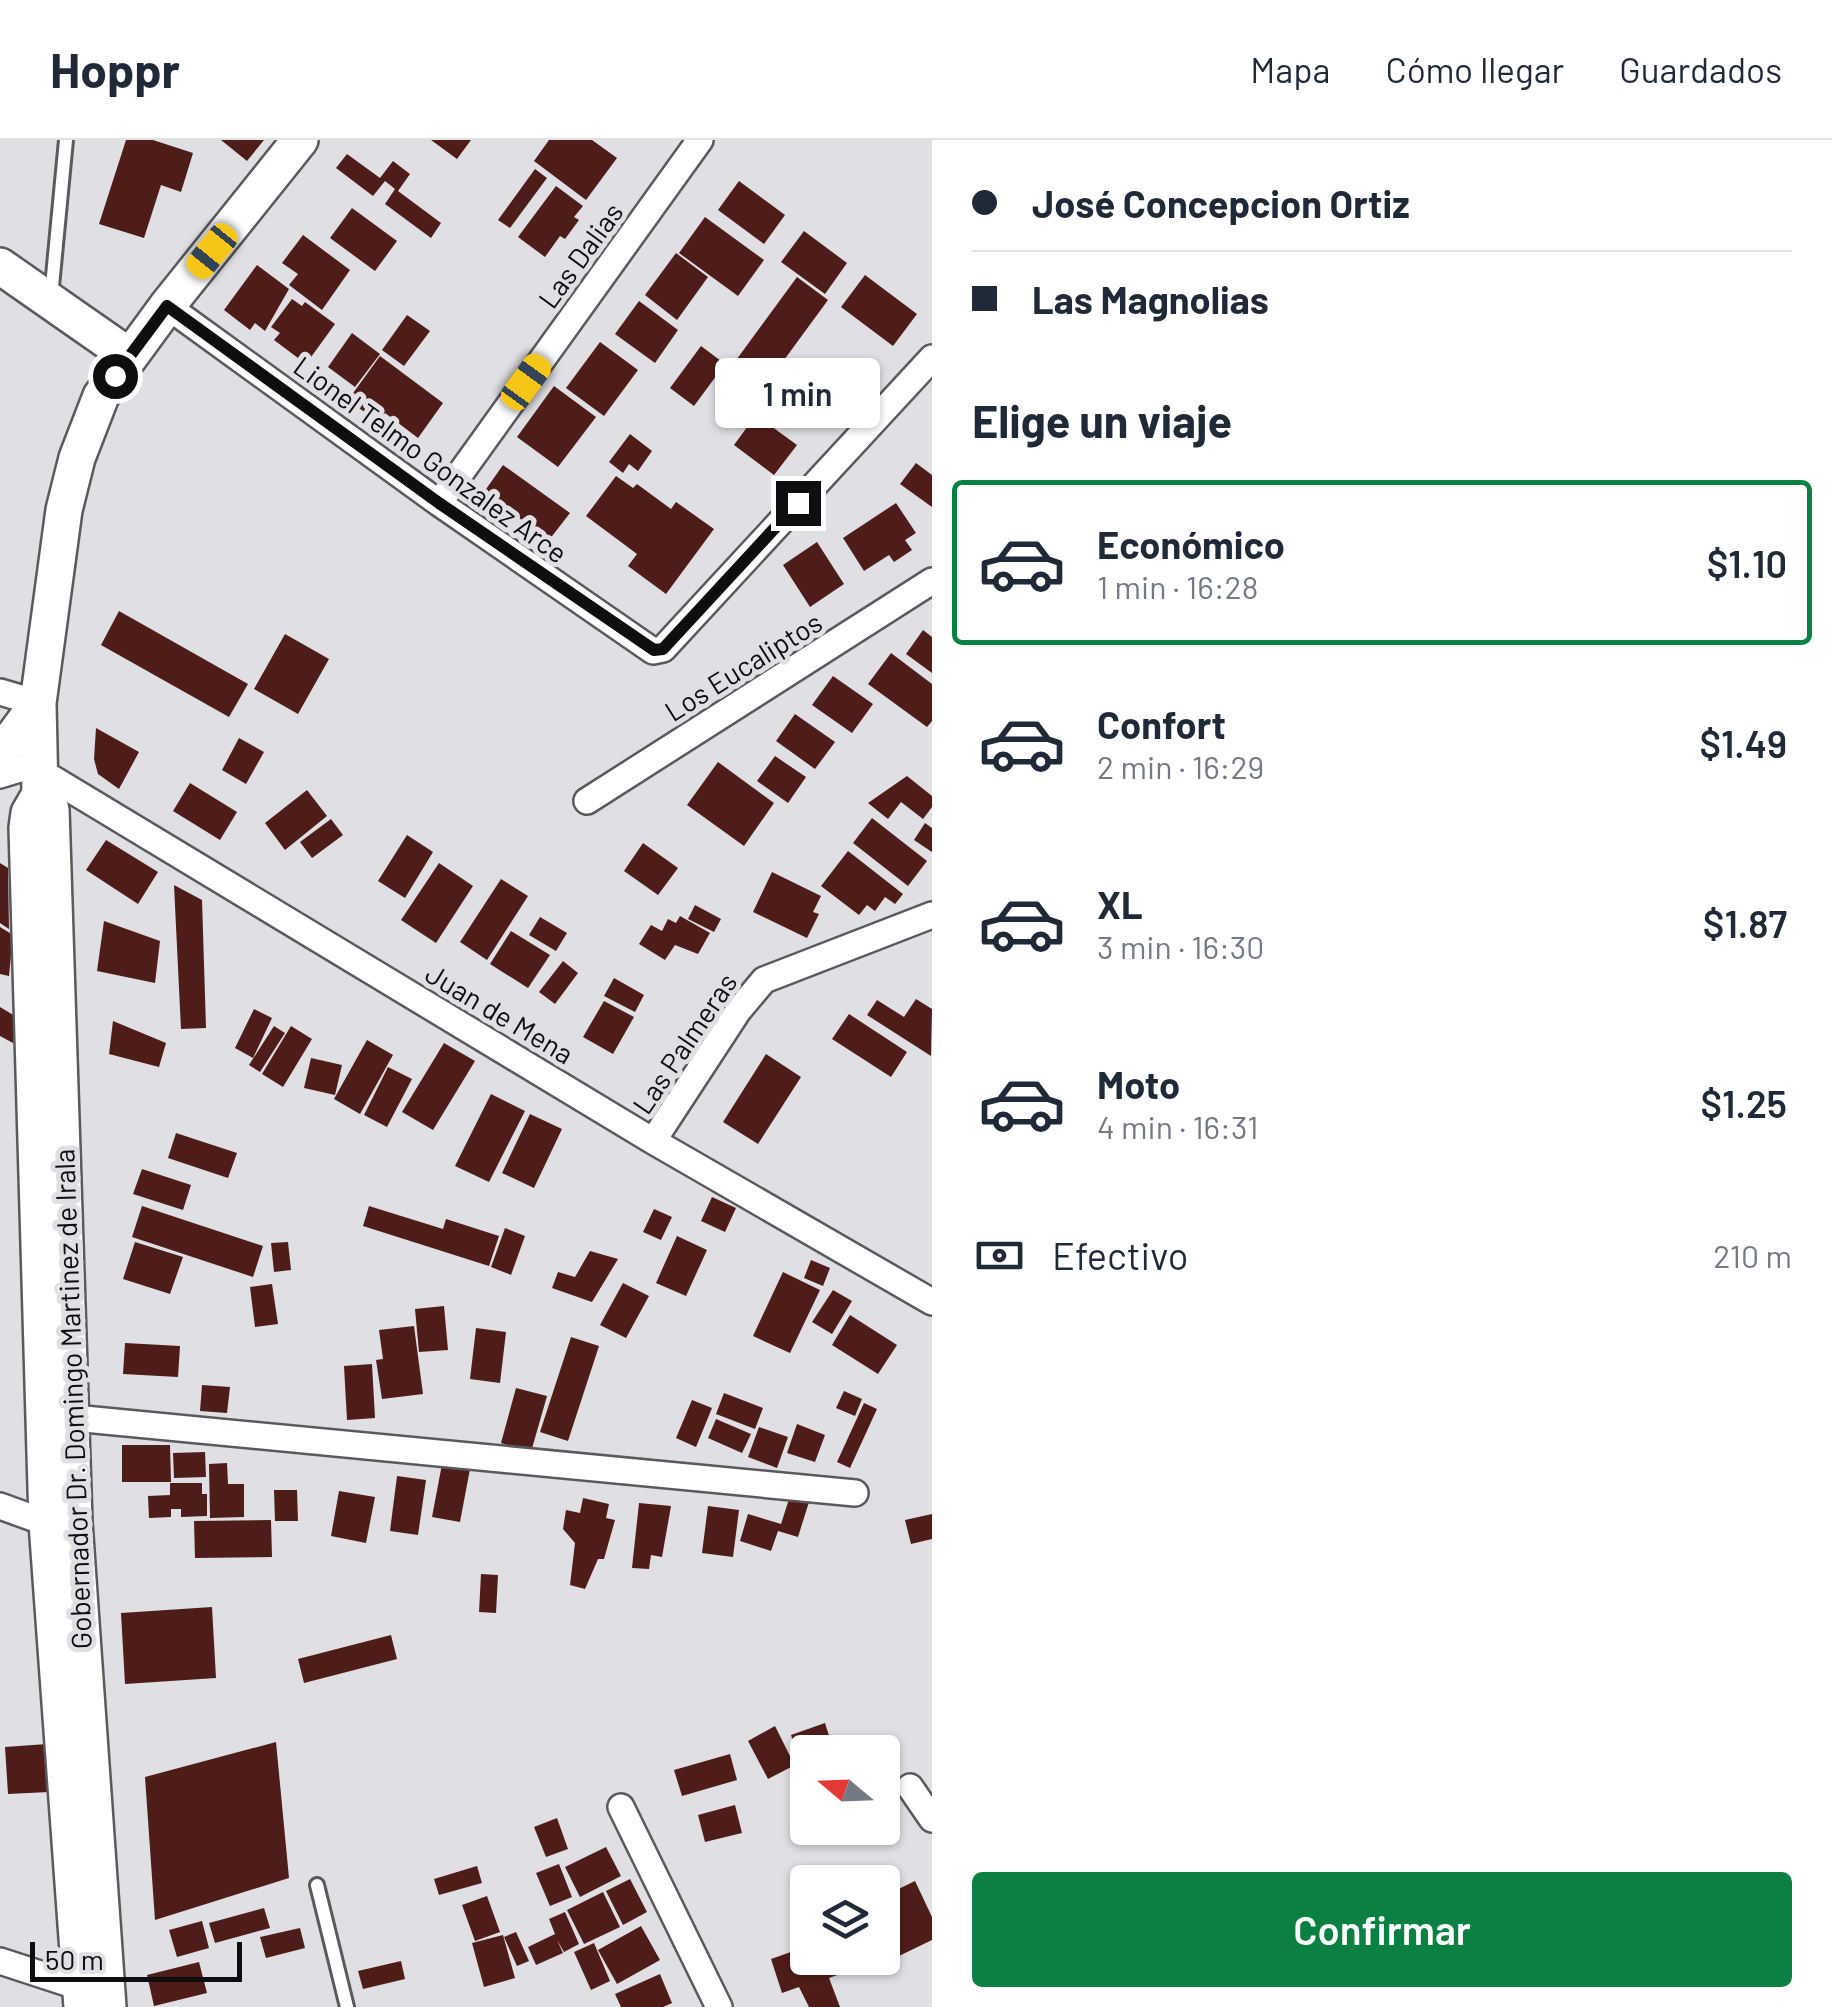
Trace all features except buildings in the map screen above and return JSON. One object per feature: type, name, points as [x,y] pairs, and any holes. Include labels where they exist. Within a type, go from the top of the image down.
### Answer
[{"type":"street","name":"Gobernador Dr. Domingo Martinez de Irala","points":[[94,1999],[74,1522],[56,1416],[27,828],[40,782],[38,704],[64,510],[77,458],[101,396],[167,306],[300,140]]},
{"type":"street","name":"Las Dalias","points":[[439,503],[700,140]]},
{"type":"street","points":[[0,266],[129,356]]},
{"type":"street","name":"Lionel Telmo Gonzalez Arce","points":[[167,306],[644,647],[663,649],[932,358]]},
{"type":"street","name":"Los Eucaliptos","points":[[587,801],[932,581]]},
{"type":"street","points":[[0,692],[38,704],[0,755]]},
{"type":"street","points":[[0,775],[23,768],[40,782]]},
{"type":"street","name":"Juan de Mena","points":[[40,782],[932,1302]]},
{"type":"street","name":"Las Palmeras","points":[[653,1141],[738,1011],[764,980],[932,915]]},
{"type":"street","points":[[56,1416],[855,1494]]},
{"type":"street","name":"Gobernador Dr. Domingo Martinez de Irala","points":[[56,1416],[48,1522],[94,1999]]},
{"type":"street","points":[[0,1506],[48,1522]]},
{"type":"street","points":[[910,1786],[932,1819]]},
{"type":"street","points":[[620,1807],[719,2007]]},
{"type":"street","points":[[0,1961],[94,1999]]},
{"type":"lane","points":[[50,303],[66,140]]},
{"type":"lane","points":[[318,1884],[347,2007]]},
{"type":"route","points":[[115,376],[167,306],[439,503],[644,647],[658,651],[798,503]]}]
